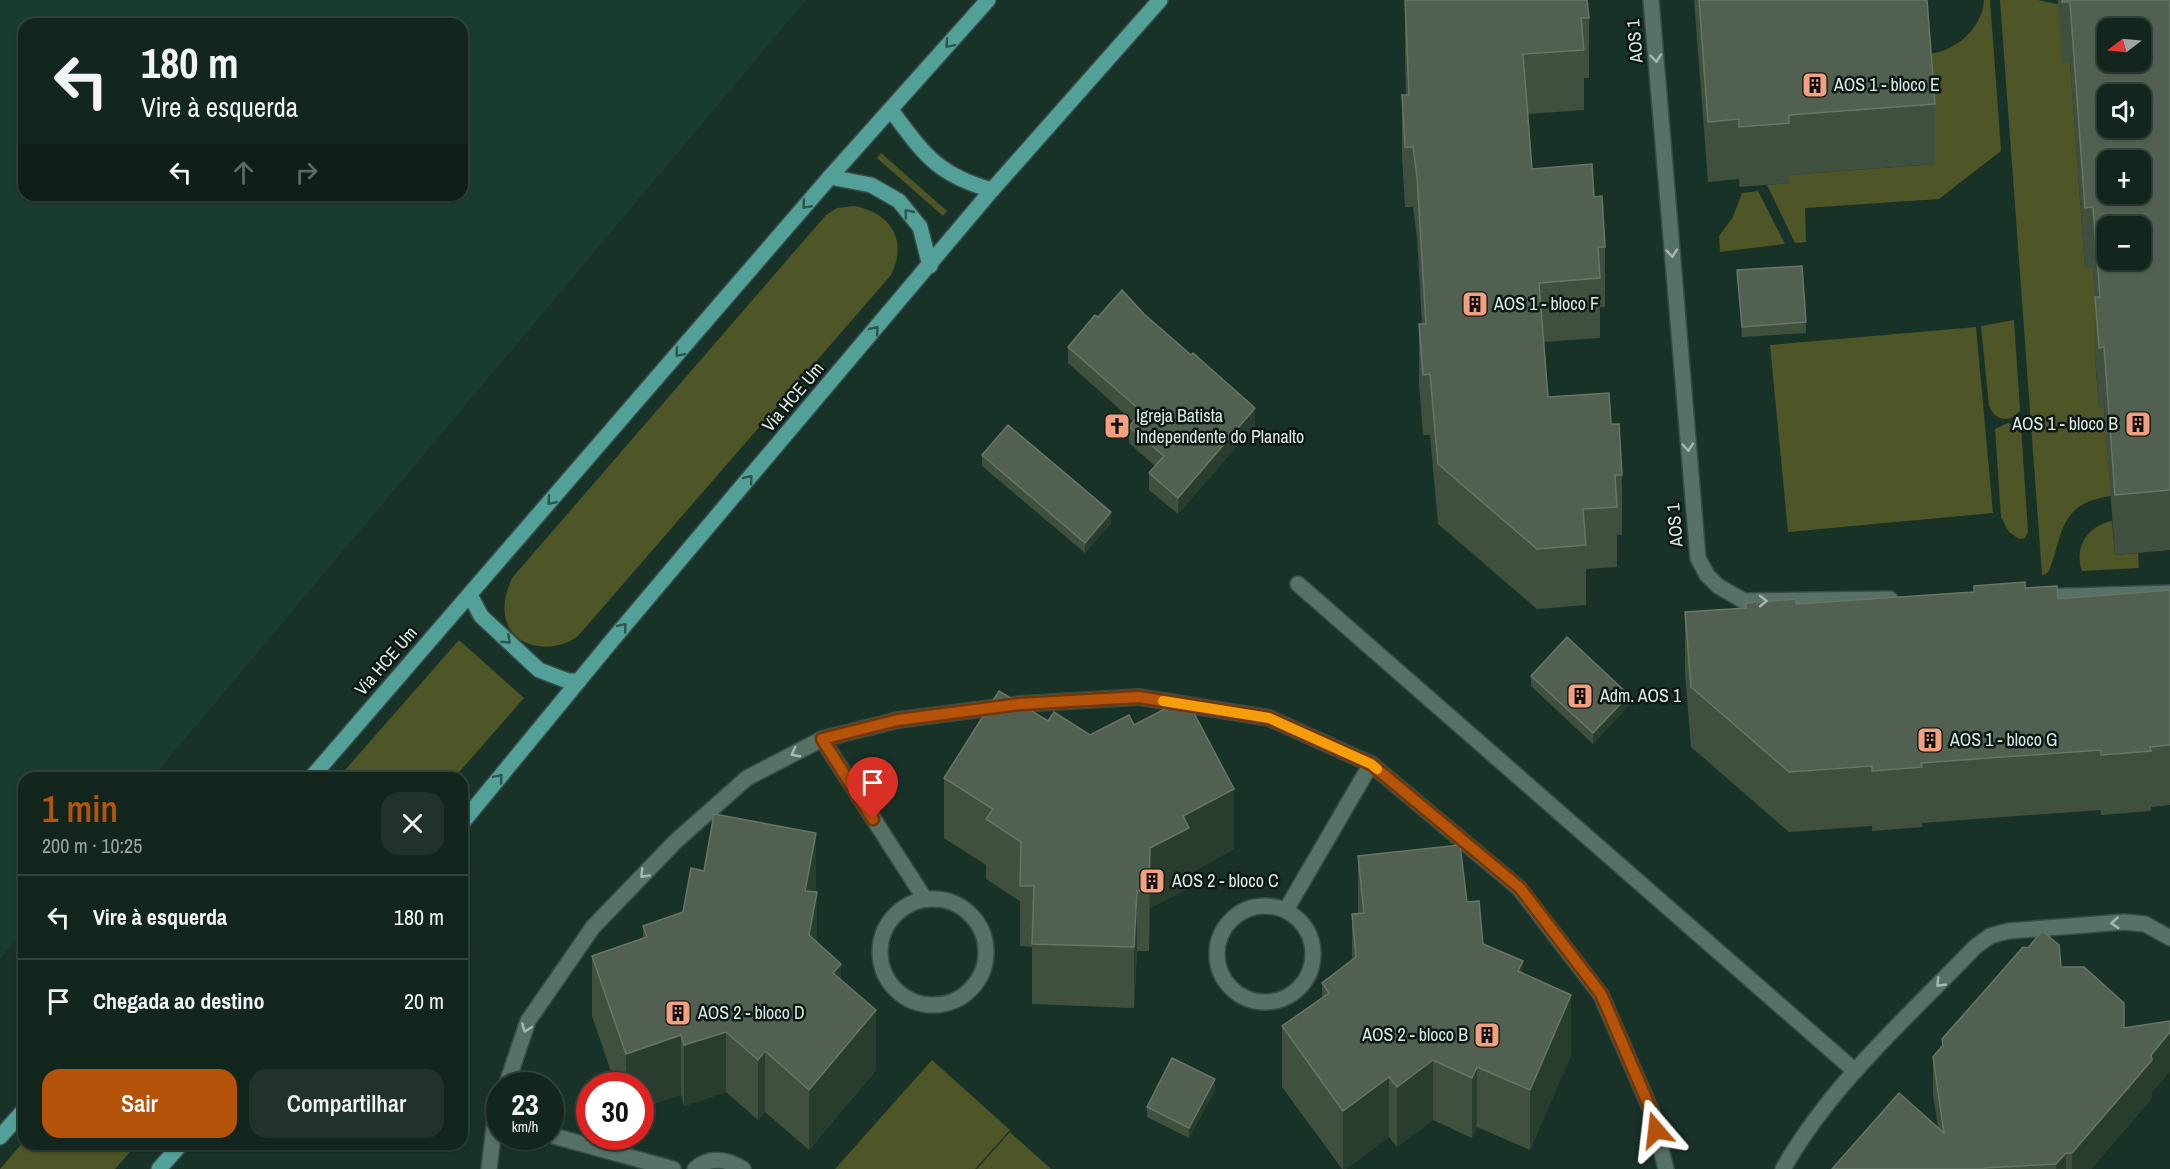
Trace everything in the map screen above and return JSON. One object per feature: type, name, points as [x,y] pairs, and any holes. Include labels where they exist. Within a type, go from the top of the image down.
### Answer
[{"type":"main road","name":"Via HCE Um","points":[[316,772],[830,177],[988,0]]},
{"type":"main road","name":"Via HCE Um","points":[[468,816],[992,190],[1160,0]]},
{"type":"main road","points":[[891,111],[918,147],[942,170],[968,183],[992,190]]},
{"type":"main road","points":[[830,177],[871,185],[899,201],[920,227],[930,266]]},
{"type":"main road","points":[[470,595],[481,616],[539,670],[568,681],[579,681]]},
{"type":"main road","points":[[0,1137],[18,1117]]},
{"type":"main road","points":[[159,1169],[176,1150]]},
{"type":"street","name":"AOS 1","points":[[1651,0],[1698,558],[1707,575],[1718,586],[1744,601],[1905,599]]},
{"type":"street","points":[[1298,584],[1855,1071]]},
{"type":"street","points":[[2021,597],[2170,593]]},
{"type":"street","points":[[511,1072],[528,1021],[593,927],[676,841],[747,778],[822,739],[898,720],[1020,704],[1139,697],[1269,718],[1371,764],[1520,888],[1601,994],[1651,1110],[1666,1169]]},
{"type":"street","points":[[822,739],[925,899]]},
{"type":"street","points":[[1286,910],[1371,764]]},
{"type":"street","points":[[925,899],[947,901],[967,911],[980,928],[986,950],[982,972],[970,990],[951,1003],[930,1005],[908,1000],[891,986],[881,965],[880,943],[888,922],[904,907],[925,899]]},
{"type":"street","points":[[1269,905],[1286,910],[1301,921],[1310,937],[1314,955],[1310,972],[1301,987],[1286,998],[1269,1003],[1252,1001],[1236,993],[1224,980],[1217,963],[1217,945],[1224,928],[1236,915],[1252,907],[1269,905]]},
{"type":"street","points":[[1783,1169],[1800,1139],[1855,1071],[1975,947],[1990,936],[2008,931],[2124,922],[2145,924],[2170,938]]},
{"type":"street","points":[[564,1139],[673,1169]]},
{"type":"street","points":[[489,1169],[492,1150]]},
{"type":"street","points":[[694,1169],[710,1161],[722,1160],[743,1169]]},
{"type":"shaded area","points":[[0,0],[806,0],[157,772],[18,772],[18,937],[0,959]]},
{"type":"green space","points":[[1984,0],[1990,0],[2001,151],[1939,199],[1805,208],[1806,242],[1795,243],[1767,185],[1789,183],[1789,175],[1935,164],[1927,54],[1947,49],[1965,37],[1978,20]]},
{"type":"green space","points":[[2000,0],[2038,0],[2066,6],[2062,62],[2070,62],[2085,267],[2093,268],[2100,357],[2095,357],[2099,408],[2104,407],[2111,496],[2081,505],[2072,513],[2061,532],[2049,571],[2042,575]]},
{"type":"green space","points":[[881,153],[947,211],[943,216],[877,158]]},
{"type":"green space","points":[[1758,191],[1785,244],[1720,252],[1719,236],[1733,217],[1742,193]]},
{"type":"green space","points":[[854,206],[878,215],[893,230],[898,250],[891,275],[578,636],[559,645],[548,647],[527,643],[518,638],[506,620],[504,609],[512,578],[826,215],[837,208]]},
{"type":"green space","points":[[2014,320],[2020,410],[2012,417],[2003,419],[1995,415],[1989,406],[1981,326]]},
{"type":"green space","points":[[1976,327],[1993,513],[1788,532],[1770,345]]},
{"type":"green space","points":[[2008,423],[2021,427],[2028,532],[2025,538],[2019,539],[2009,532],[2001,517],[1995,429]]},
{"type":"green space","points":[[2112,521],[2115,555],[2138,553],[2139,568],[2082,571],[2080,554],[2085,539],[2096,528]]},
{"type":"green space","points":[[459,640],[524,698],[459,772],[343,772]]},
{"type":"green space","points":[[932,1060],[1010,1130],[975,1169],[835,1169]]},
{"type":"green space","points":[[1010,1132],[1051,1169],[977,1169]]},
{"type":"green space","points":[[18,1148],[18,1150],[132,1150],[115,1169],[0,1169]]},
{"type":"building","name":"AOS 1 - bloco F","points":[[1405,0],[1587,0],[1589,18],[1581,18],[1584,50],[1523,54],[1532,169],[1592,164],[1594,197],[1602,196],[1605,247],[1598,247],[1600,278],[1539,283],[1548,397],[1609,393],[1611,424],[1619,424],[1622,475],[1615,475],[1617,507],[1583,509],[1586,545],[1537,549],[1438,464],[1430,374],[1423,375],[1419,324],[1426,324],[1417,177],[1413,147],[1405,147],[1402,95],[1409,95]]},
{"type":"building","name":"AOS 1 - bloco E","points":[[1699,0],[1927,0],[1935,104],[1789,115],[1789,123],[1739,127],[1739,119],[1708,122]]},
{"type":"building","points":[[2062,0],[2170,0],[2170,490],[2115,495],[2104,347],[2099,348],[2095,297],[2100,297],[2098,270],[2151,270],[2151,216],[2097,216],[2097,258],[2093,207],[2085,208],[2070,2],[2062,2]]},
{"type":"building","points":[[1802,266],[1806,322],[1742,327],[1737,270]]},
{"type":"building","points":[[1122,290],[1144,314],[1191,355],[1193,353],[1255,408],[1178,498],[1149,473],[1164,456],[1129,427],[1141,411],[1068,347],[1095,315],[1098,317]]},
{"type":"building","points":[[1008,425],[1111,512],[1085,543],[982,455]]},
{"type":"building","name":"AOS 1 - bloco G","points":[[2025,582],[2025,588],[2057,586],[2058,599],[2170,590],[2170,745],[2150,747],[2151,751],[2101,755],[2101,750],[1921,763],[1922,767],[1872,771],[1872,766],[1789,772],[1691,687],[1685,612],[1746,608],[1746,603],[1796,599],[1796,604],[1974,592],[1974,586]]},
{"type":"building","name":"Adm. AOS 1","points":[[1567,637],[1629,695],[1593,733],[1531,676]]},
{"type":"building","points":[[999,691],[1048,721],[1054,712],[1090,735],[1129,715],[1134,725],[1186,698],[1234,789],[1183,816],[1189,828],[1150,848],[1149,891],[1137,891],[1134,947],[1032,944],[1034,886],[1020,886],[1021,842],[986,819],[993,809],[944,778]]},
{"type":"building","points":[[714,814],[816,833],[805,891],[817,892],[809,935],[841,964],[833,973],[876,1010],[809,1090],[765,1051],[758,1060],[726,1032],[684,1045],[681,1035],[626,1054],[592,956],[647,937],[643,926],[683,912],[691,868],[704,871]]},
{"type":"building","points":[[1460,845],[1467,902],[1479,901],[1483,944],[1523,961],[1518,971],[1571,995],[1530,1090],[1477,1067],[1472,1078],[1433,1060],[1397,1087],[1389,1077],[1343,1111],[1282,1026],[1329,993],[1322,983],[1356,957],[1352,914],[1364,913],[1358,856]]},
{"type":"building","points":[[2042,931],[2059,945],[2061,967],[2084,967],[2124,1003],[2124,1028],[2170,1021],[2170,1032],[2151,1055],[2152,1060],[2072,1153],[2066,1153],[2056,1164],[1985,1169],[1832,1169],[1899,1093],[1944,1133],[1933,1057],[1943,1045],[1942,1039],[2023,947],[2028,948]]},
{"type":"building","points":[[1172,1058],[1215,1079],[1189,1128],[1147,1107]]},
{"type":"slow traffic","points":[[1163,701],[1269,718],[1371,764],[1377,769]]},
{"type":"place","name":"AOS 1 - bloco E","points":[[1815,85]]},
{"type":"place","name":"AOS 1 - bloco F","points":[[1475,304]]},
{"type":"place","name":"AOS 1 - bloco B","points":[[2138,424]]},
{"type":"place","name":"Igreja Batista Independente do Planalto","points":[[1117,426]]},
{"type":"place","name":"Adm. AOS 1","points":[[1580,696]]},
{"type":"place","name":"AOS 1 - bloco G","points":[[1930,740]]},
{"type":"place","name":"AOS 2 - bloco C","points":[[1152,881]]},
{"type":"place","name":"AOS 2 - bloco D","points":[[678,1013]]},
{"type":"place","name":"AOS 2 - bloco B","points":[[1487,1035]]},
{"type":"route","points":[[873,819],[822,739],[898,720],[1020,704],[1139,697],[1269,718],[1371,764],[1520,888],[1601,994],[1651,1110],[1656,1130]]}]
